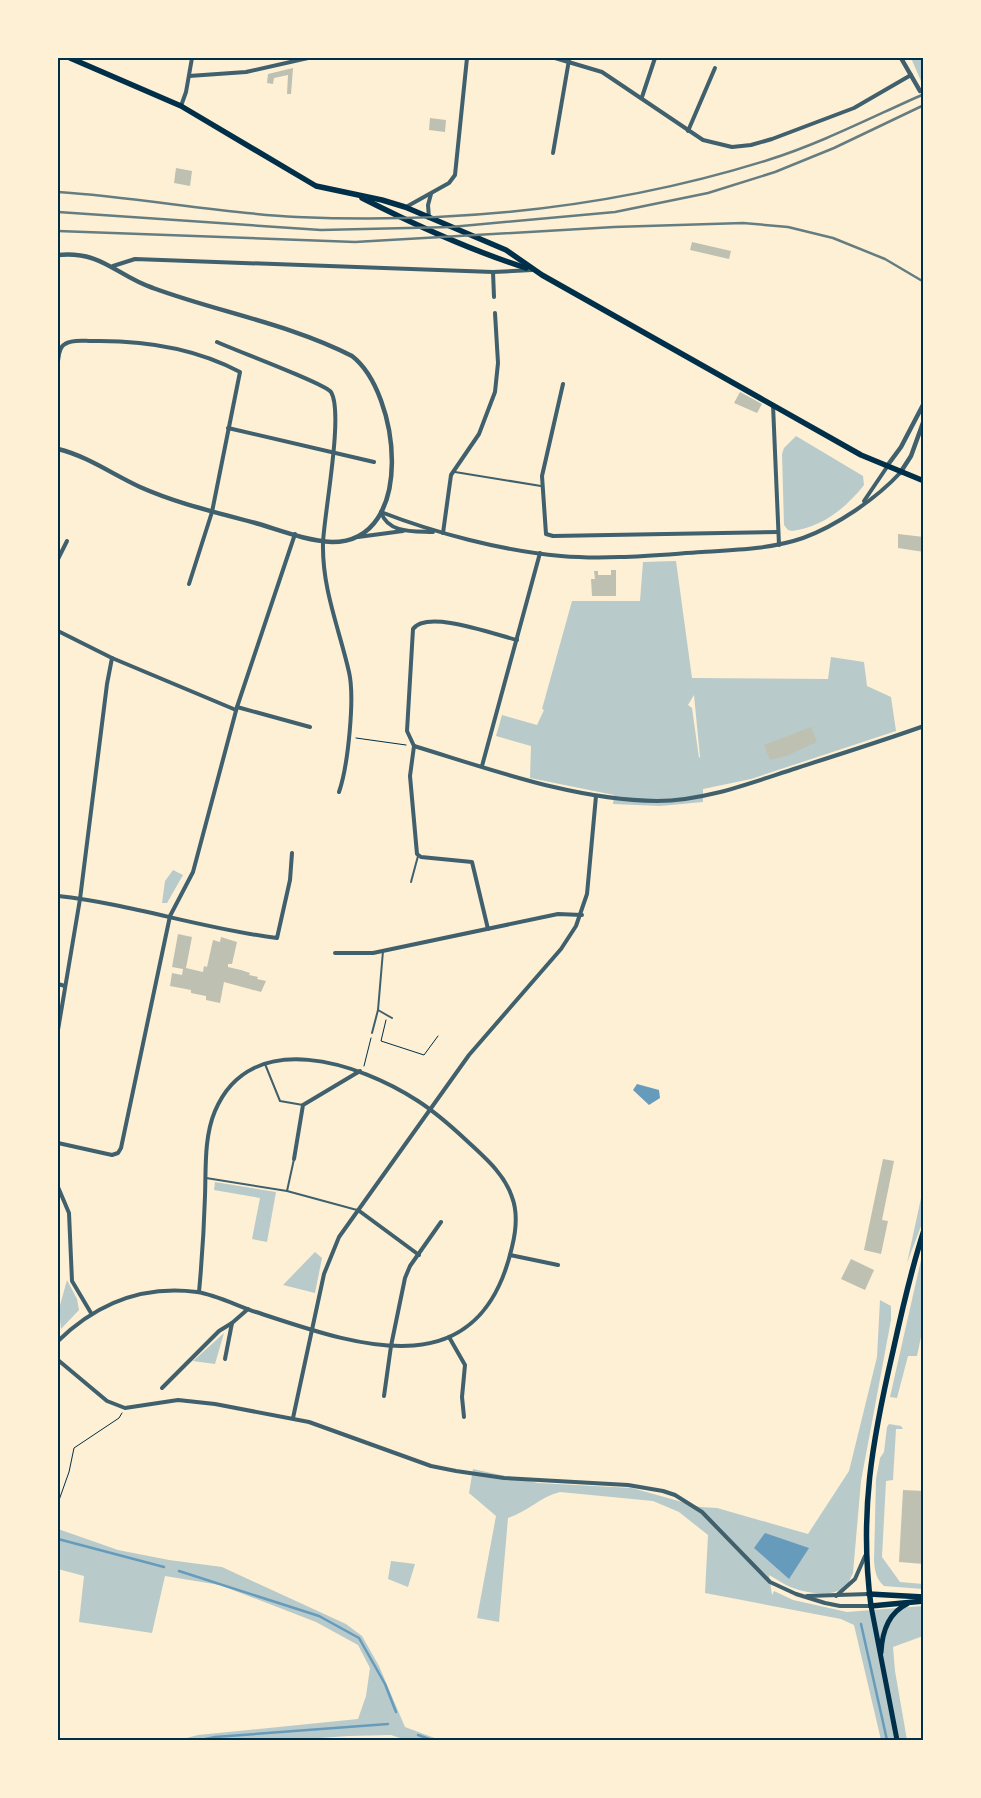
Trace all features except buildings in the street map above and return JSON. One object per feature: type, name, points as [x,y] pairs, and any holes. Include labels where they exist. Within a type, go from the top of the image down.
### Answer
[{"type":"main road","points":[[70,58],[85,60],[181,106],[308,182],[324,189],[382,200],[405,207],[506,250],[532,270],[773,405],[886,467],[924,481]]},
{"type":"main road","points":[[356,195],[400,218],[501,260],[532,270]]},
{"type":"main road","points":[[897,1740],[869,1594],[866,1556],[867,1489],[878,1418],[913,1261],[924,1230]]},
{"type":"main road","points":[[869,1594],[924,1596]]},
{"type":"main road","points":[[871,1606],[924,1601]]},
{"type":"main road","points":[[881,1663],[883,1639],[890,1618],[900,1607],[909,1603]]},
{"type":"street","points":[[181,106],[192,58]]},
{"type":"street","points":[[189,76],[246,72],[289,60],[308,58]]},
{"type":"street","points":[[405,207],[450,183],[455,175],[467,58]]},
{"type":"street","points":[[555,58],[569,59],[602,72],[642,97],[688,131],[703,140],[719,145],[752,145],[854,108],[911,75]]},
{"type":"street","points":[[642,97],[655,58]]},
{"type":"street","points":[[901,58],[920,91]]},
{"type":"street","points":[[553,153],[569,59]]},
{"type":"street","points":[[688,131],[715,68]]},
{"type":"street","points":[[429,218],[428,204],[431,194]]},
{"type":"street","points":[[58,255],[86,255],[112,266],[150,288],[274,326],[340,350],[362,364],[376,386],[385,409],[390,429],[391,449],[389,480],[381,512],[372,528],[356,537]]},
{"type":"street","points":[[112,266],[135,259],[493,272],[532,270]]},
{"type":"street","points":[[493,272],[494,297]]},
{"type":"street","points":[[443,533],[449,480],[452,472],[479,434],[495,392],[498,363],[496,313]]},
{"type":"street","points":[[58,361],[64,344],[100,341],[154,345],[186,351],[214,360],[240,372],[212,512],[189,584]]},
{"type":"street","points":[[217,342],[330,391],[333,401],[334,452],[323,541],[328,601],[351,681],[348,738],[344,775],[339,792]]},
{"type":"street","points":[[563,384],[543,466],[542,486],[545,532],[553,536],[778,532]]},
{"type":"street","points":[[863,503],[901,447],[924,403]]},
{"type":"street","points":[[773,405],[779,545]]},
{"type":"street","points":[[381,512],[404,522],[443,533],[563,556],[617,556],[704,552],[779,545],[820,531],[884,489],[900,472],[911,456],[924,420]]},
{"type":"street","points":[[228,428],[374,462]]},
{"type":"street","points":[[58,449],[84,458],[153,492],[212,512],[323,541],[337,541],[407,530],[443,533]]},
{"type":"street","points":[[381,512],[388,524],[407,530]]},
{"type":"street","points":[[58,1143],[109,1155],[116,1154],[121,1148],[170,916],[193,872],[237,709],[295,534]]},
{"type":"street","points":[[58,559],[67,541]]},
{"type":"street","points":[[482,766],[540,553]]},
{"type":"street","points":[[488,929],[472,862],[418,856],[415,842],[410,776],[414,746],[407,731],[413,630],[416,625],[430,622],[446,622],[517,640]]},
{"type":"street","points":[[58,632],[112,658],[237,709],[310,726]]},
{"type":"street","points":[[58,1030],[80,899],[107,684],[112,658]]},
{"type":"street","points":[[414,746],[556,788],[596,796],[659,801],[701,795],[752,783],[924,726]]},
{"type":"street","points":[[293,1418],[311,1330],[328,1261],[339,1237],[469,1055],[561,949],[582,915],[587,894],[596,796]]},
{"type":"street","points":[[58,896],[170,916],[240,933],[277,938],[290,880],[292,853]]},
{"type":"street","points":[[334,953],[358,954],[384,951],[558,914],[582,915]]},
{"type":"street","points":[[58,984],[65,986]]},
{"type":"street","points":[[58,1341],[91,1313],[119,1299],[140,1294],[170,1291],[199,1292],[311,1330],[345,1339],[391,1346],[414,1347],[449,1337],[473,1321],[492,1298],[510,1255],[515,1216],[513,1200],[506,1183],[494,1166],[429,1109],[390,1085],[360,1071],[300,1059],[277,1060],[264,1064],[235,1082],[215,1110],[208,1134],[199,1292]]},
{"type":"street","points":[[294,1159],[303,1105],[360,1071]]},
{"type":"street","points":[[58,1187],[69,1213],[72,1281],[91,1313]]},
{"type":"street","points":[[358,1210],[419,1255]]},
{"type":"street","points":[[384,1396],[391,1346],[405,1278],[441,1222]]},
{"type":"street","points":[[510,1255],[558,1265]]},
{"type":"street","points":[[162,1388],[219,1330],[232,1323],[248,1309]]},
{"type":"street","points":[[225,1359],[232,1323]]},
{"type":"street","points":[[449,1337],[465,1365],[462,1397],[464,1418]]},
{"type":"street","points":[[58,1360],[107,1401],[126,1408],[166,1401],[197,1401],[293,1418],[431,1466],[456,1471],[504,1478],[628,1485],[663,1491],[675,1495],[702,1512],[770,1582],[796,1594],[840,1606],[871,1606]]},
{"type":"street","points":[[836,1596],[855,1579],[866,1556]]},
{"type":"street","points":[[796,1594],[836,1596],[869,1594]]},
{"type":"lane","points":[[452,472],[542,486]]},
{"type":"lane","points":[[411,882],[418,856]]},
{"type":"lane","points":[[372,1033],[378,1010],[384,951]]},
{"type":"lane","points":[[378,1010],[386,1017],[392,1018]]},
{"type":"lane","points":[[264,1064],[280,1101],[303,1105]]},
{"type":"lane","points":[[287,1191],[294,1159]]},
{"type":"lane","points":[[206,1178],[287,1191],[358,1210]]},
{"type":"path","points":[[348,738],[414,746]]},
{"type":"path","points":[[386,1017],[382,1040],[424,1055],[438,1036]]},
{"type":"path","points":[[360,1071],[367,1059],[372,1033]]},
{"type":"path","points":[[58,1503],[70,1472],[74,1448],[118,1418],[126,1408]]},
{"type":"shaded area","points":[[911,58],[923,58],[923,80],[921,81]]},
{"type":"shaded area","points":[[796,436],[863,476],[864,485],[849,502],[832,516],[813,526],[792,531],[788,530],[784,525],[782,454],[784,448]]},
{"type":"shaded area","points":[[676,561],[692,678],[828,679],[831,657],[864,662],[867,686],[891,697],[896,731],[751,779],[703,789],[703,802],[660,806],[613,804],[614,795],[530,778],[531,746],[496,736],[502,715],[537,725],[544,710],[542,709],[572,601],[640,601],[643,562]],"holes":[[[694,695],[700,757],[692,708],[688,705]]]},
{"type":"shaded area","points":[[173,870],[183,875],[167,903],[162,903],[165,881]]},
{"type":"shaded area","points":[[215,1182],[276,1192],[267,1242],[252,1239],[260,1198],[214,1190]]},
{"type":"shaded area","points":[[921,1198],[923,1200],[923,1221],[907,1263]]},
{"type":"shaded area","points":[[923,1251],[923,1327],[917,1356],[908,1356],[897,1398],[890,1397]]},
{"type":"shaded area","points":[[315,1252],[322,1258],[315,1293],[283,1285]]},
{"type":"shaded area","points":[[67,1280],[77,1299],[79,1310],[61,1329],[59,1309]]},
{"type":"shaded area","points":[[880,1300],[891,1306],[891,1320],[861,1481],[853,1573],[844,1588],[836,1592],[822,1594],[792,1588],[769,1575],[772,1595],[774,1591],[793,1600],[847,1612],[923,1606],[923,1636],[893,1647],[895,1671],[907,1740],[881,1740],[854,1625],[841,1619],[705,1593],[708,1535],[679,1512],[653,1501],[560,1492],[546,1497],[508,1518],[499,1622],[477,1618],[496,1516],[469,1493],[473,1469],[538,1483],[632,1488],[700,1507],[717,1508],[808,1534],[849,1471],[877,1357]]},
{"type":"shaded area","points":[[224,1333],[215,1364],[193,1361]]},
{"type":"shaded area","points":[[889,1424],[901,1426],[903,1429],[896,1429],[893,1480],[886,1481],[882,1557],[900,1582],[923,1584],[923,1589],[884,1586],[879,1581],[875,1571],[876,1479],[880,1458],[884,1452]]},
{"type":"shaded area","points":[[58,1529],[118,1550],[169,1560],[222,1567],[346,1624],[362,1636],[379,1666],[405,1727],[440,1740],[406,1740],[391,1735],[291,1740],[179,1740],[198,1735],[358,1719],[366,1696],[370,1668],[358,1645],[316,1622],[220,1585],[165,1576],[152,1633],[79,1622],[84,1576],[58,1569]]},
{"type":"shaded area","points":[[391,1561],[415,1564],[408,1587],[388,1579]]},
{"type":"water","points":[[637,1084],[659,1090],[660,1098],[649,1105],[633,1090]]},
{"type":"water","points":[[765,1533],[809,1548],[789,1579],[754,1548]]},
{"type":"waterway","points":[[58,1539],[164,1567]]},
{"type":"waterway","points":[[179,1571],[319,1616],[359,1638],[385,1684],[396,1712]]},
{"type":"waterway","points":[[861,1624],[887,1740]]},
{"type":"waterway","points":[[201,1740],[215,1737],[388,1724]]},
{"type":"waterway","points":[[418,1735],[432,1740]]},
{"type":"railway","points":[[58,192],[297,217],[416,218],[476,215],[535,209],[594,201],[652,190],[710,177],[768,160],[827,138],[924,94]]},
{"type":"railway","points":[[58,212],[321,230],[451,227],[615,212],[708,193],[775,172],[834,148],[924,105]]},
{"type":"railway","points":[[58,231],[355,242],[614,227],[743,223],[788,227],[833,238],[885,259],[924,282]]}]
